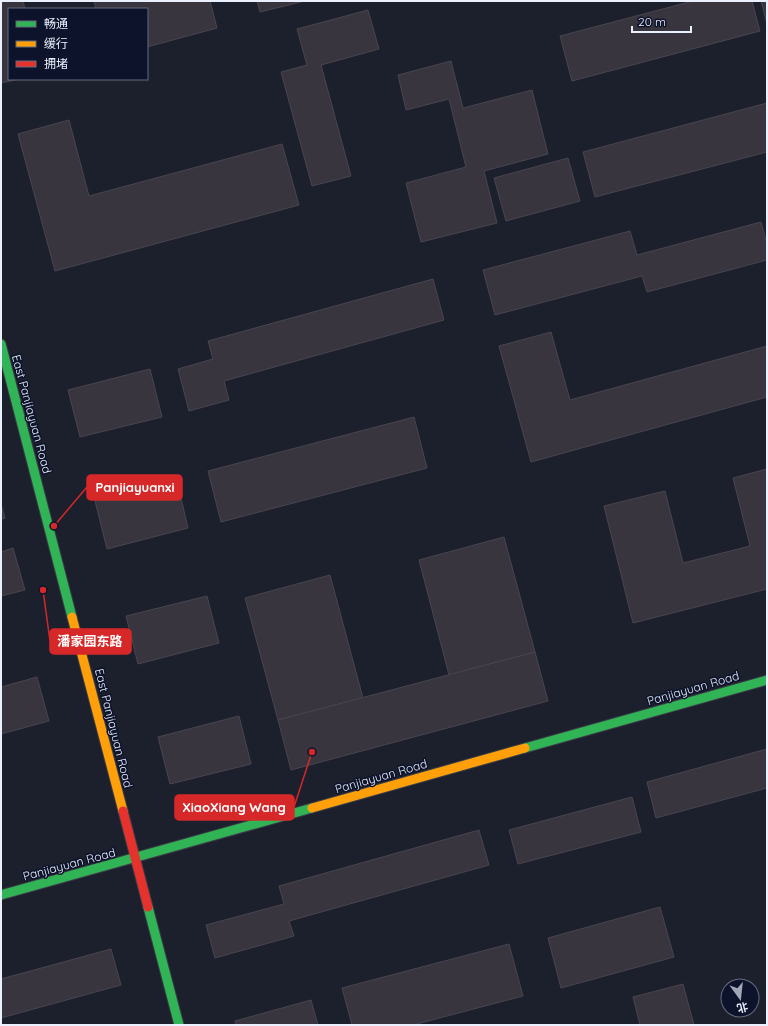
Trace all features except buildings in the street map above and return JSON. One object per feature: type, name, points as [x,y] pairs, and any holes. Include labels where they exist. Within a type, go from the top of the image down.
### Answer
[{"type":"street","name":"East Panjiayuan Road","points":[[1,344],[179,1025]]},
{"type":"street","name":"Panjiayuan Road","points":[[1,895],[767,680]]},
{"type":"traffic: fast","points":[[1,344],[72,617]]},
{"type":"traffic: fast","points":[[525,748],[767,680]]},
{"type":"traffic: fast","points":[[1,895],[312,808]]},
{"type":"traffic: fast","points":[[148,907],[179,1025]]},
{"type":"traffic: slow","points":[[72,617],[123,811]]},
{"type":"traffic: slow","points":[[312,808],[525,748]]},
{"type":"traffic: jam","points":[[123,811],[148,907]]},
{"type":"place","name":"Panjiayuanxi","points":[[54,526]]},
{"type":"place","name":"潘家园东路","points":[[43,590]]},
{"type":"place","name":"XiaoXiang Wang","points":[[312,752]]}]
